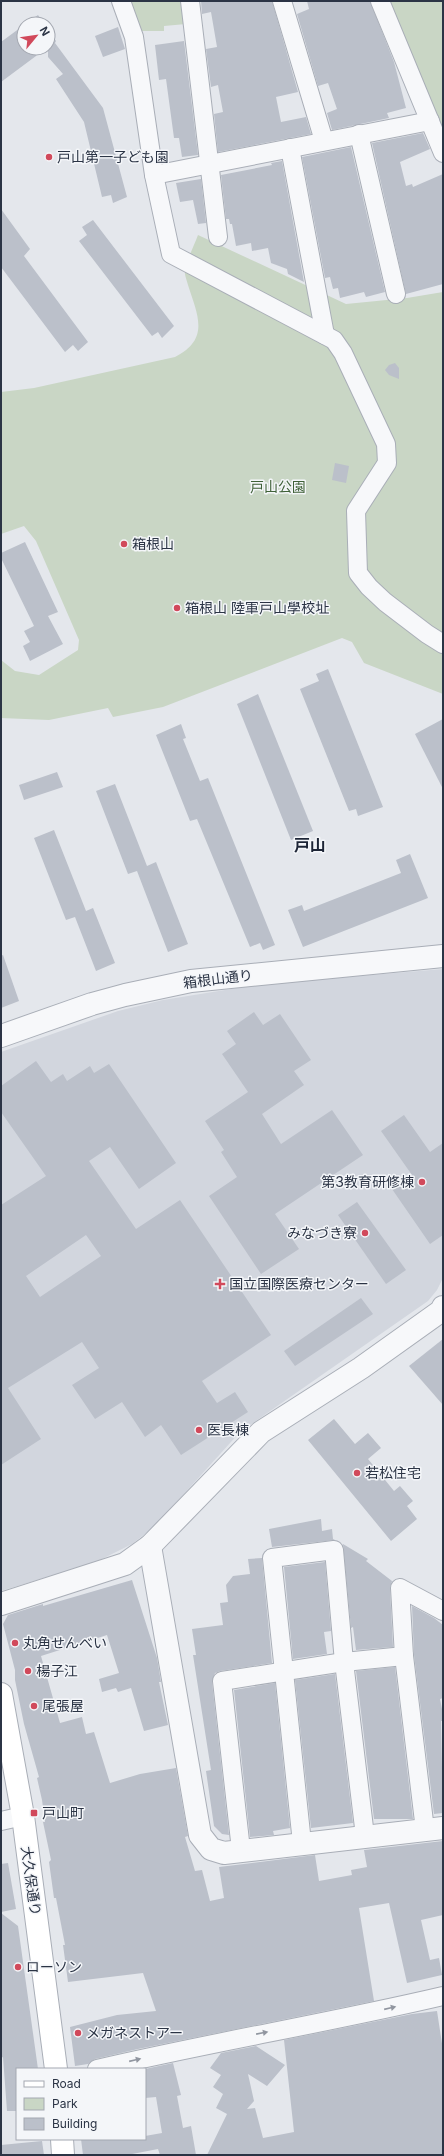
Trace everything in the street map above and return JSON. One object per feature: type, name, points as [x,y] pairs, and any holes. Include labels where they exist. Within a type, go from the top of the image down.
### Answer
[{"type":"main road","name":"大久保通り","points":[[1,1694],[23,1816],[56,2068]]},
{"type":"main road","points":[[62,2140],[63,2155]]},
{"type":"street","points":[[121,1],[134,37],[154,175],[171,254],[334,340],[343,353],[386,444],[387,463],[356,511],[358,573],[369,588],[385,602],[427,634],[443,644]]},
{"type":"street","points":[[190,1],[218,237]]},
{"type":"street","points":[[282,1],[324,141]]},
{"type":"street","points":[[380,1],[443,153]]},
{"type":"street","points":[[154,175],[430,121]]},
{"type":"street","points":[[359,134],[396,294]]},
{"type":"street","points":[[290,148],[325,335]]},
{"type":"street","name":"箱根山通り","points":[[1,1036],[99,1002],[191,981],[443,956]]},
{"type":"street","points":[[1,1604],[125,1564],[150,1546],[261,1432],[361,1368],[441,1311],[443,1307]]},
{"type":"street","points":[[150,1546],[200,1835],[211,1849],[224,1853],[434,1829],[404,1656],[400,1588],[443,1611]]},
{"type":"street","points":[[302,1843],[272,1558],[334,1550],[344,1662],[365,1836]]},
{"type":"street","points":[[241,1850],[222,1681],[344,1662],[404,1656]]},
{"type":"street","points":[[1,1821],[23,1816]]},
{"type":"street","points":[[101,2068],[184,2048],[381,2010],[443,1996]]},
{"type":"shaded area","name":"国立国際医療センター","points":[[443,969],[443,1278],[437,1290],[428,1301],[240,1432],[154,1527],[132,1544],[96,1562],[1,1591],[1,1052],[118,1011],[163,1000],[263,984]]},
{"type":"green space","points":[[129,1],[182,1],[186,24],[164,26],[164,31],[140,31]]},
{"type":"green space","points":[[388,1],[443,1],[443,134]]},
{"type":"green space","name":"戸山公園","points":[[198,235],[346,304],[407,298],[443,292],[443,694],[364,663],[352,642],[342,638],[163,707],[113,717],[108,708],[49,720],[1,718],[1,660],[15,671],[39,675],[78,650],[79,640],[36,541],[24,526],[1,534],[1,392],[34,388],[175,357],[186,350],[193,343],[197,334],[198,326],[198,317],[186,280],[185,272],[187,261]]},
{"type":"building","points":[[201,1],[272,1],[298,92],[276,97],[281,122],[306,117],[311,134],[218,152],[214,114],[223,112],[218,85],[211,87],[206,49],[217,47],[211,12],[202,14]]},
{"type":"building","points":[[307,1],[370,1],[394,62],[406,108],[387,113],[389,118],[332,130],[327,113],[337,109],[328,83],[318,86],[297,14],[309,9]]},
{"type":"building","points":[[118,27],[125,49],[103,57],[95,36]]},
{"type":"building","points":[[16,31],[16,56],[36,56],[1,82],[1,42]]},
{"type":"building","points":[[184,41],[198,155],[182,157],[179,138],[174,138],[166,79],[159,80],[155,45]]},
{"type":"building","points":[[56,44],[103,108],[127,197],[113,203],[111,195],[102,197],[84,122],[56,79],[63,74],[48,57],[56,56]]},
{"type":"building","points":[[423,133],[430,149],[400,162],[406,186],[412,184],[413,187],[443,174],[443,284],[406,294],[372,143]]},
{"type":"building","points":[[351,147],[385,292],[366,297],[364,292],[340,298],[338,288],[333,289],[330,277],[325,278],[302,157]]},
{"type":"building","points":[[282,161],[304,282],[288,274],[287,269],[271,263],[268,248],[252,251],[251,243],[236,246],[232,224],[230,224],[229,219],[226,219],[221,175],[272,165],[271,163]]},
{"type":"building","points":[[201,179],[206,223],[198,224],[193,200],[180,202],[176,183]]},
{"type":"building","points":[[1,209],[30,249],[24,256],[88,342],[78,351],[73,345],[65,352],[1,267]]},
{"type":"building","points":[[93,220],[174,326],[162,338],[158,332],[152,336],[79,241],[87,235],[82,227]]},
{"type":"building","points":[[395,363],[399,368],[399,379],[389,375],[385,370],[389,365]]},
{"type":"building","points":[[335,463],[349,466],[346,483],[332,480]]},
{"type":"building","points":[[25,542],[58,612],[48,616],[63,644],[30,661],[23,646],[30,642],[24,631],[34,626],[1,558],[1,553]]},
{"type":"building","points":[[328,669],[383,807],[358,816],[356,809],[349,811],[300,689],[319,681],[316,674]]},
{"type":"building","points":[[258,694],[313,831],[291,840],[237,704]]},
{"type":"building","points":[[443,719],[443,789],[415,734]]},
{"type":"building","points":[[181,724],[186,738],[183,739],[200,781],[208,778],[275,945],[263,950],[260,943],[250,947],[197,819],[190,821],[156,735]]},
{"type":"building","points":[[57,772],[63,787],[24,800],[19,785]]},
{"type":"building","points":[[115,784],[147,866],[156,862],[188,944],[168,952],[137,871],[128,874],[96,791]]},
{"type":"building","points":[[54,830],[86,911],[93,908],[115,963],[96,971],[75,917],[66,920],[34,838]]},
{"type":"building","points":[[410,854],[428,898],[303,947],[288,910],[302,905],[304,911],[401,873],[396,860]]},
{"type":"building","points":[[3,955],[19,1001],[1,1008],[1,956]]},
{"type":"building","points":[[254,1012],[263,1025],[280,1014],[311,1060],[294,1071],[304,1085],[262,1114],[281,1144],[332,1110],[363,1155],[275,1214],[299,1249],[261,1274],[209,1196],[237,1177],[221,1152],[224,1150],[205,1121],[248,1092],[222,1054],[236,1044],[227,1031]]},
{"type":"building","points":[[36,1061],[51,1082],[63,1074],[67,1081],[90,1066],[94,1073],[109,1064],[176,1163],[139,1189],[110,1147],[89,1161],[136,1229],[180,1200],[271,1335],[202,1381],[217,1403],[235,1392],[248,1412],[181,1455],[161,1425],[145,1437],[122,1402],[95,1419],[72,1385],[99,1368],[82,1342],[8,1388],[41,1439],[1,1465],[1,1205],[46,1176],[1,1112],[1,1086]],"holes":[[[86,1235],[101,1256],[40,1297],[26,1276]]]},
{"type":"building","name":"第3教育研修棟","points":[[404,1115],[430,1152],[443,1143],[443,1235],[430,1244],[392,1189],[412,1175],[381,1131]]},
{"type":"building","name":"みなづき寮","points":[[357,1202],[406,1270],[386,1284],[338,1215]]},
{"type":"building","points":[[361,1298],[373,1314],[295,1366],[284,1351]]},
{"type":"building","points":[[443,1339],[443,1405],[409,1366]]},
{"type":"building","name":"若松住宅","points":[[334,1419],[355,1444],[368,1433],[381,1448],[368,1459],[394,1491],[400,1486],[413,1501],[407,1506],[417,1519],[391,1541],[308,1440]]},
{"type":"building","points":[[321,1519],[322,1531],[332,1529],[333,1539],[335,1540],[272,1547],[269,1529]]},
{"type":"building","points":[[343,1544],[368,1559],[366,1561],[392,1581],[390,1589],[393,1647],[356,1650],[353,1627],[351,1628]]},
{"type":"building","points":[[262,1558],[272,1663],[220,1671],[215,1673],[212,1682],[229,1835],[222,1834],[214,1826],[206,1771],[211,1770],[193,1655],[196,1655],[192,1629],[223,1625],[220,1603],[228,1602],[226,1585],[233,1576],[250,1574],[248,1559]]},
{"type":"building","points":[[325,1562],[331,1631],[324,1632],[327,1654],[293,1659],[284,1567]]},
{"type":"building","points":[[132,1580],[157,1658],[161,1682],[159,1682],[168,1725],[144,1731],[131,1688],[118,1692],[116,1688],[102,1692],[99,1679],[119,1673],[107,1635],[41,1656],[60,1723],[82,1717],[86,1734],[94,1732],[110,1783],[140,1774],[176,1768],[188,1836],[185,1837],[195,1871],[202,1870],[210,1901],[224,1898],[219,1867],[315,1855],[319,1881],[352,1875],[351,1870],[367,1867],[364,1850],[443,1841],[443,1915],[421,1920],[430,1960],[439,1958],[442,1975],[407,1983],[389,1903],[359,1908],[374,2001],[138,2049],[95,2059],[88,2064],[75,2066],[70,2027],[117,2015],[156,2011],[143,1973],[68,1982],[63,1945],[65,1945],[56,1898],[54,1898],[49,1862],[51,1860],[43,1822],[45,1822],[37,1778],[39,1777],[24,1724],[15,1680],[15,1670],[3,1624],[8,1615]]},
{"type":"building","points":[[412,1606],[434,1618],[443,1625],[443,1698],[440,1699],[443,1714],[443,1721],[441,1721],[443,1813],[434,1814],[414,1655]]},
{"type":"building","points":[[395,1667],[413,1819],[374,1819],[356,1671]]},
{"type":"building","points":[[335,1674],[353,1823],[311,1828],[295,1680]]},
{"type":"building","points":[[275,1683],[290,1828],[273,1831],[274,1835],[250,1837],[234,1690]]},
{"type":"building","points":[[8,1863],[16,1909],[1,1912],[1,1864]]},
{"type":"building","points":[[1,1913],[18,1926],[38,2068],[16,2068],[16,2111],[7,2111],[3,2057],[1,2058]]},
{"type":"building","points":[[437,2011],[443,2050],[443,2155],[207,2155],[227,2114],[216,2108],[223,2094],[213,2087],[221,2075],[210,2068],[221,2053],[256,2046],[285,2065],[267,2086],[248,2074],[254,2101],[247,2109],[255,2108],[263,2138],[294,2132],[284,2040],[412,2014]]},
{"type":"building","points":[[173,2063],[181,2095],[177,2096],[183,2128],[191,2126],[196,2155],[160,2155],[158,2149],[127,2155],[83,2155],[81,2140],[146,2140],[146,2136],[162,2133],[156,2097],[146,2098],[146,2069]]},
{"type":"building","points":[[42,2141],[44,2155],[1,2155],[1,2145]]},
{"type":"place","name":"戸山第一子ども園","points":[[49,157]]},
{"type":"place","name":"箱根山","points":[[124,544]]},
{"type":"place","name":"箱根山 陸軍戸山學校址","points":[[177,608]]},
{"type":"place","name":"第3教育研修棟","points":[[422,1182]]},
{"type":"place","name":"みなづき寮","points":[[365,1233]]},
{"type":"place","name":"国立国際医療センター","points":[[220,1284]]},
{"type":"place","name":"医長棟","points":[[199,1430]]},
{"type":"place","name":"若松住宅","points":[[357,1473]]},
{"type":"place","name":"丸角せんべい","points":[[15,1643]]},
{"type":"place","name":"楊子江","points":[[28,1671]]},
{"type":"place","name":"尾張屋","points":[[34,1706]]},
{"type":"place","name":"戸山町","points":[[34,1813]]},
{"type":"place","name":"ローソン","points":[[18,1967]]},
{"type":"place","name":"メガネストアー","points":[[78,2033]]},
{"type":"district","name":"戸山","points":[[310,845]]}]
